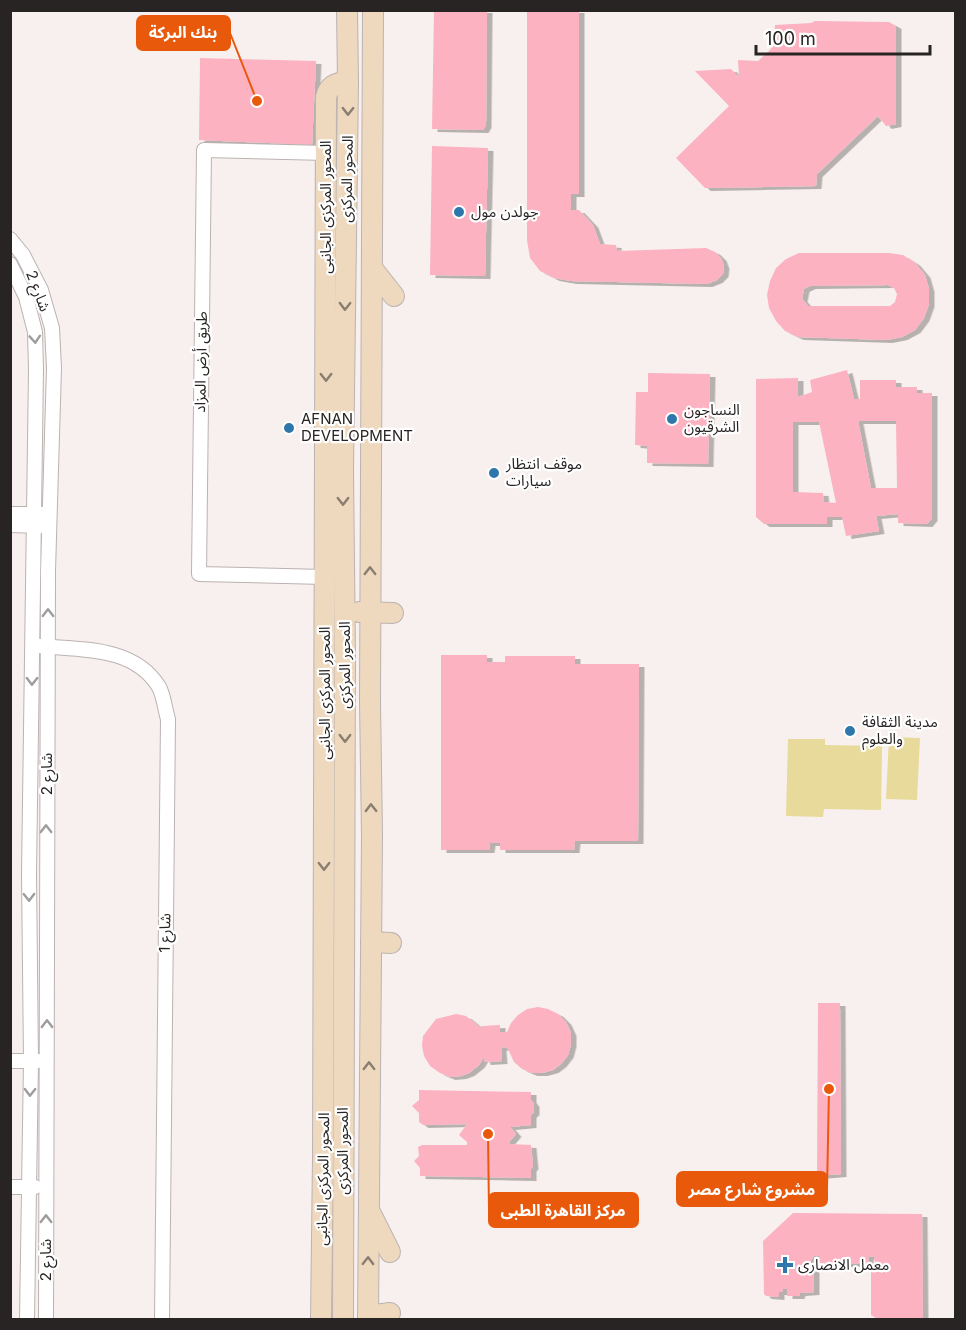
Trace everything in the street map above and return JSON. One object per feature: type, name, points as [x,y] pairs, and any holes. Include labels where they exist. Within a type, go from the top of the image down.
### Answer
[{"type":"main road","name":"المحور المركزى","points":[[342,1318],[343,461],[348,82],[346,10]]},
{"type":"main road","name":"المحور المركزى","points":[[368,1318],[372,835],[370,612],[373,10]]},
{"type":"main road","points":[[348,46],[360,40],[373,45]]},
{"type":"main road","name":"المحور المركزى الجانبى","points":[[321,1320],[327,91],[335,84],[348,82]]},
{"type":"main road","points":[[372,268],[394,296]]},
{"type":"main road","points":[[326,448],[343,461]]},
{"type":"main road","points":[[344,613],[393,613]]},
{"type":"main road","points":[[344,856],[353,862],[362,861],[366,856],[372,835]]},
{"type":"main road","points":[[343,933],[348,915],[354,908],[365,908],[370,913]]},
{"type":"main road","points":[[371,942],[391,943]]},
{"type":"main road","points":[[369,1210],[390,1252]]},
{"type":"main road","points":[[368,1318],[390,1313]]},
{"type":"street","name":"طريق أرض المزاد","points":[[325,577],[199,574],[204,150],[327,153]]},
{"type":"street","name":"شارع 2","points":[[10,239],[23,255],[41,290],[52,328],[54,368],[32,646],[29,874],[31,1061],[27,1320]]},
{"type":"street","points":[[10,264],[23,255]]},
{"type":"street","name":"شارع 2","points":[[10,264],[26,297],[35,332],[48,647],[46,1320]]},
{"type":"street","points":[[10,514],[41,520]]},
{"type":"street","points":[[10,525],[41,520]]},
{"type":"street","name":"شارع 1","points":[[32,646],[108,652],[138,664],[159,688],[168,719],[162,1320]]},
{"type":"street","points":[[10,1061],[47,1062]]},
{"type":"street","points":[[10,1187],[46,1187]]},
{"type":"shaded area","points":[[889,737],[920,738],[917,800],[886,799]]},
{"type":"shaded area","points":[[788,739],[825,739],[825,745],[882,746],[881,810],[824,809],[823,817],[786,816]]},
{"type":"building","points":[[434,10],[487,10],[486,125],[483,130],[432,129]]},
{"type":"building","points":[[527,10],[579,10],[579,194],[571,194],[571,210],[579,210],[593,225],[600,244],[616,245],[617,251],[706,248],[715,252],[721,258],[724,266],[723,274],[717,280],[707,284],[571,281],[554,278],[540,271],[530,258],[527,240]]},
{"type":"building","points":[[815,21],[889,22],[896,26],[896,124],[886,126],[878,116],[817,174],[816,186],[705,188],[676,158],[729,106],[695,71],[731,69],[739,77],[738,60],[758,61],[770,50],[774,43],[775,25]]},
{"type":"building","points":[[200,58],[316,61],[312,145],[199,140]]},
{"type":"building","name":"جولدن مول","points":[[432,146],[488,148],[485,276],[430,275]]},
{"type":"building","points":[[799,253],[903,255],[915,263],[925,275],[929,289],[929,304],[924,318],[915,330],[902,337],[887,340],[798,337],[785,331],[776,321],[769,308],[767,295],[776,268],[786,259]],"holes":[[[888,285],[894,288],[897,294],[895,302],[890,306],[808,306],[802,299],[804,289],[810,286]]]},
{"type":"building","points":[[847,370],[854,399],[860,399],[860,380],[896,380],[896,387],[917,387],[917,393],[932,393],[932,518],[927,524],[898,523],[898,514],[876,516],[879,531],[846,536],[842,517],[827,517],[827,524],[764,524],[756,517],[756,379],[798,378],[798,397],[812,392],[810,380]],"holes":[[[858,421],[896,421],[897,488],[871,488]],[[793,422],[819,422],[836,503],[824,502],[823,493],[793,492]]]},
{"type":"building","name":"النساجون الشرقيون","points":[[648,373],[710,374],[708,464],[647,463],[647,446],[635,445],[636,392],[648,392]]},
{"type":"building","points":[[441,655],[487,655],[487,662],[505,662],[505,656],[575,656],[575,664],[639,664],[638,841],[575,841],[574,850],[500,850],[500,843],[490,843],[489,850],[441,850]]},
{"type":"building","points":[[818,1003],[840,1003],[841,1174],[817,1176]]},
{"type":"building","points":[[538,1007],[558,1014],[566,1022],[571,1033],[568,1055],[553,1070],[532,1073],[522,1069],[514,1062],[507,1047],[501,1048],[502,1061],[485,1062],[484,1057],[479,1065],[469,1073],[450,1077],[430,1066],[424,1056],[423,1036],[436,1019],[456,1014],[466,1016],[482,1029],[482,1026],[500,1025],[500,1032],[507,1032],[518,1015],[527,1009]]},
{"type":"building","points":[[419,1090],[531,1092],[534,1112],[531,1115],[531,1125],[510,1127],[516,1134],[509,1142],[510,1144],[531,1145],[533,1166],[531,1178],[420,1176],[420,1168],[414,1161],[419,1156],[418,1147],[422,1145],[467,1145],[467,1142],[459,1135],[467,1124],[423,1125],[419,1122],[419,1113],[412,1106],[419,1100]]},
{"type":"building","name":"معمل الانصارى","points":[[793,1213],[922,1214],[923,1320],[879,1320],[871,1315],[871,1272],[875,1267],[881,1267],[880,1263],[875,1264],[874,1256],[868,1257],[869,1263],[846,1264],[819,1263],[819,1256],[814,1256],[810,1262],[807,1262],[807,1267],[814,1270],[814,1292],[787,1296],[787,1289],[782,1289],[783,1292],[779,1292],[779,1297],[766,1296],[764,1294],[763,1241]]},
{"type":"place","name":"بنك البركة","points":[[257,101]]},
{"type":"place","name":"جولدن مول","points":[[459,212]]},
{"type":"place","name":"النساجون الشرقيون","points":[[672,419]]},
{"type":"place","name":"AFNAN DEVELOPMENT","points":[[289,428]]},
{"type":"place","name":"موقف انتظار سيارات","points":[[494,473]]},
{"type":"place","name":"مدينة الثقافة والعلوم","points":[[850,731]]},
{"type":"place","name":"مشروع شارع مصر","points":[[829,1089]]},
{"type":"place","name":"مركز القاهرة الطبى","points":[[488,1134]]},
{"type":"place","name":"معمل الانصارى","points":[[785,1265]]}]
